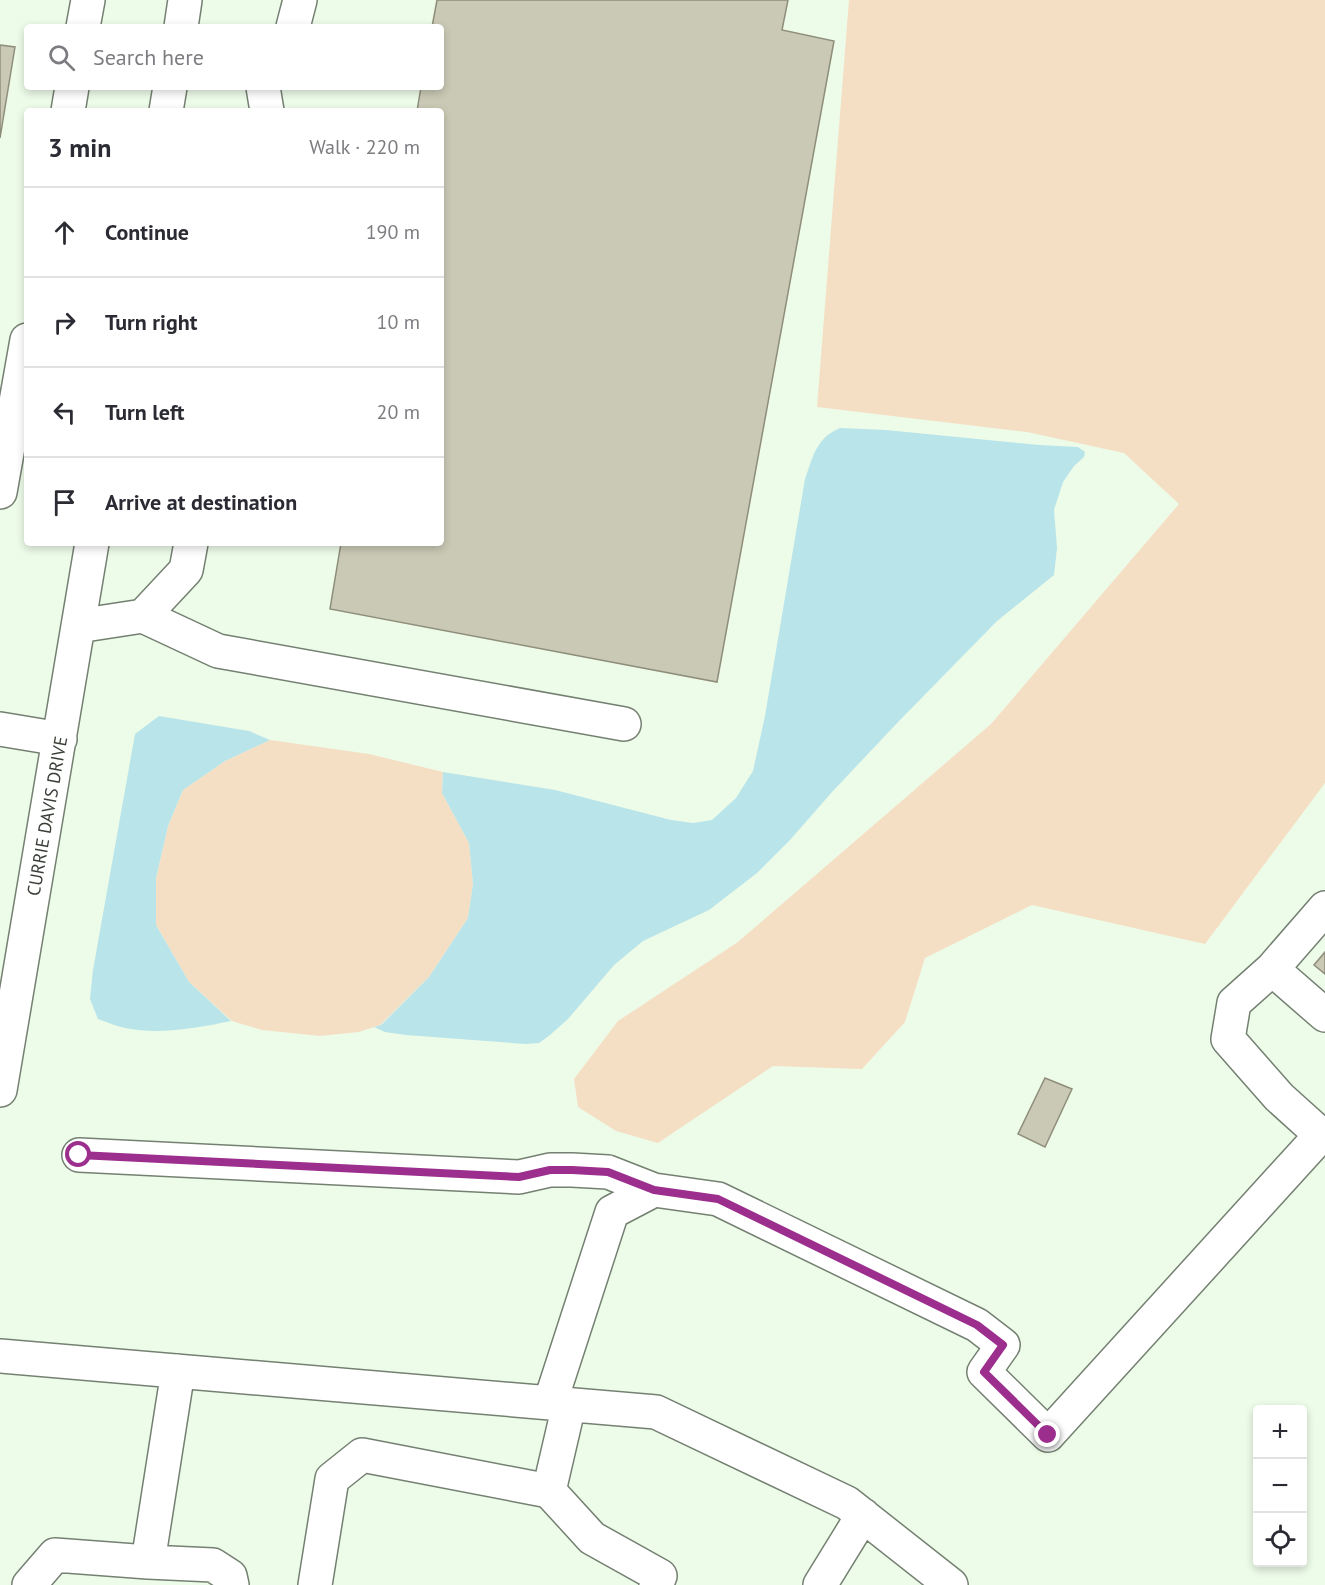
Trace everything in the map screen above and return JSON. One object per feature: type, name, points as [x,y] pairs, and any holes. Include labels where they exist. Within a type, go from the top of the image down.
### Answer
[{"type":"street","points":[[84,24],[88,0]]},
{"type":"street","points":[[181,24],[185,0]]},
{"type":"street","points":[[293,24],[300,0]]},
{"type":"street","points":[[68,108],[72,90]]},
{"type":"street","points":[[166,108],[170,90]]},
{"type":"street","points":[[264,90],[266,108]]},
{"type":"street","points":[[0,492],[24,357]]},
{"type":"street","name":"CURRIE DAVIS DRIVE","points":[[0,1090],[91,546]]},
{"type":"street","points":[[143,616],[186,570],[190,546]]},
{"type":"street","points":[[78,626],[143,616],[218,651],[624,724]]},
{"type":"street","points":[[0,729],[60,739]]},
{"type":"street","points":[[79,1155],[519,1177],[550,1170],[608,1172],[654,1190],[718,1199],[977,1325],[1003,1345],[984,1372],[1048,1435],[1323,1135],[1279,1097],[1228,1039],[1234,1003],[1272,969],[1325,908]]},
{"type":"street","points":[[1272,969],[1325,1015]]},
{"type":"street","points":[[549,1491],[559,1404],[612,1212],[654,1190]]},
{"type":"street","points":[[0,1356],[656,1413],[848,1503],[951,1585]]},
{"type":"street","points":[[148,1562],[178,1371]]},
{"type":"street","points":[[315,1585],[332,1479],[362,1455],[549,1491],[592,1538],[660,1576],[656,1585]]},
{"type":"street","points":[[820,1585],[863,1515]]},
{"type":"street","points":[[29,1585],[55,1556],[213,1565],[231,1576],[232,1585]]},
{"type":"shaded area","points":[[849,0],[1325,0],[1325,783],[1205,944],[1032,905],[925,958],[905,1022],[862,1069],[773,1066],[658,1143],[616,1131],[578,1107],[574,1079],[618,1021],[738,942],[991,724],[1179,504],[1124,453],[1027,432],[817,407]]},
{"type":"shaded area","points":[[270,740],[369,754],[443,772],[442,793],[469,843],[473,884],[468,918],[429,977],[380,1025],[359,1032],[320,1036],[262,1030],[232,1021],[189,982],[156,925],[156,878],[168,826],[183,790],[225,761]]},
{"type":"water","points":[[840,428],[1078,447],[1085,452],[1084,457],[1074,466],[1063,482],[1054,510],[1057,548],[1054,575],[997,621],[900,720],[757,873],[709,910],[643,941],[614,965],[568,1019],[539,1043],[406,1035],[385,1032],[374,1027],[381,1025],[429,977],[468,918],[473,884],[469,843],[442,793],[443,772],[555,790],[671,820],[693,823],[712,820],[736,798],[753,771],[765,716],[805,479],[820,443]]},
{"type":"water","points":[[159,716],[249,731],[270,740],[225,761],[183,790],[168,826],[156,878],[156,925],[189,982],[231,1021],[192,1028],[152,1031],[125,1028],[98,1019],[90,999],[93,970],[135,734]]},
{"type":"building","points":[[437,0],[788,0],[782,30],[834,41],[717,682],[330,609],[340,546],[444,546],[444,108],[418,108],[420,90],[444,90],[444,24],[433,24]]},
{"type":"building","points":[[0,45],[15,47],[0,138]]},
{"type":"building","points":[[1325,952],[1325,974],[1314,965]]},
{"type":"building","points":[[1045,1078],[1072,1089],[1045,1147],[1018,1134]]},
{"type":"route","points":[[79,1155],[519,1177],[550,1170],[608,1172],[654,1190],[718,1199],[977,1325],[1003,1345],[984,1372],[1048,1435]]}]
